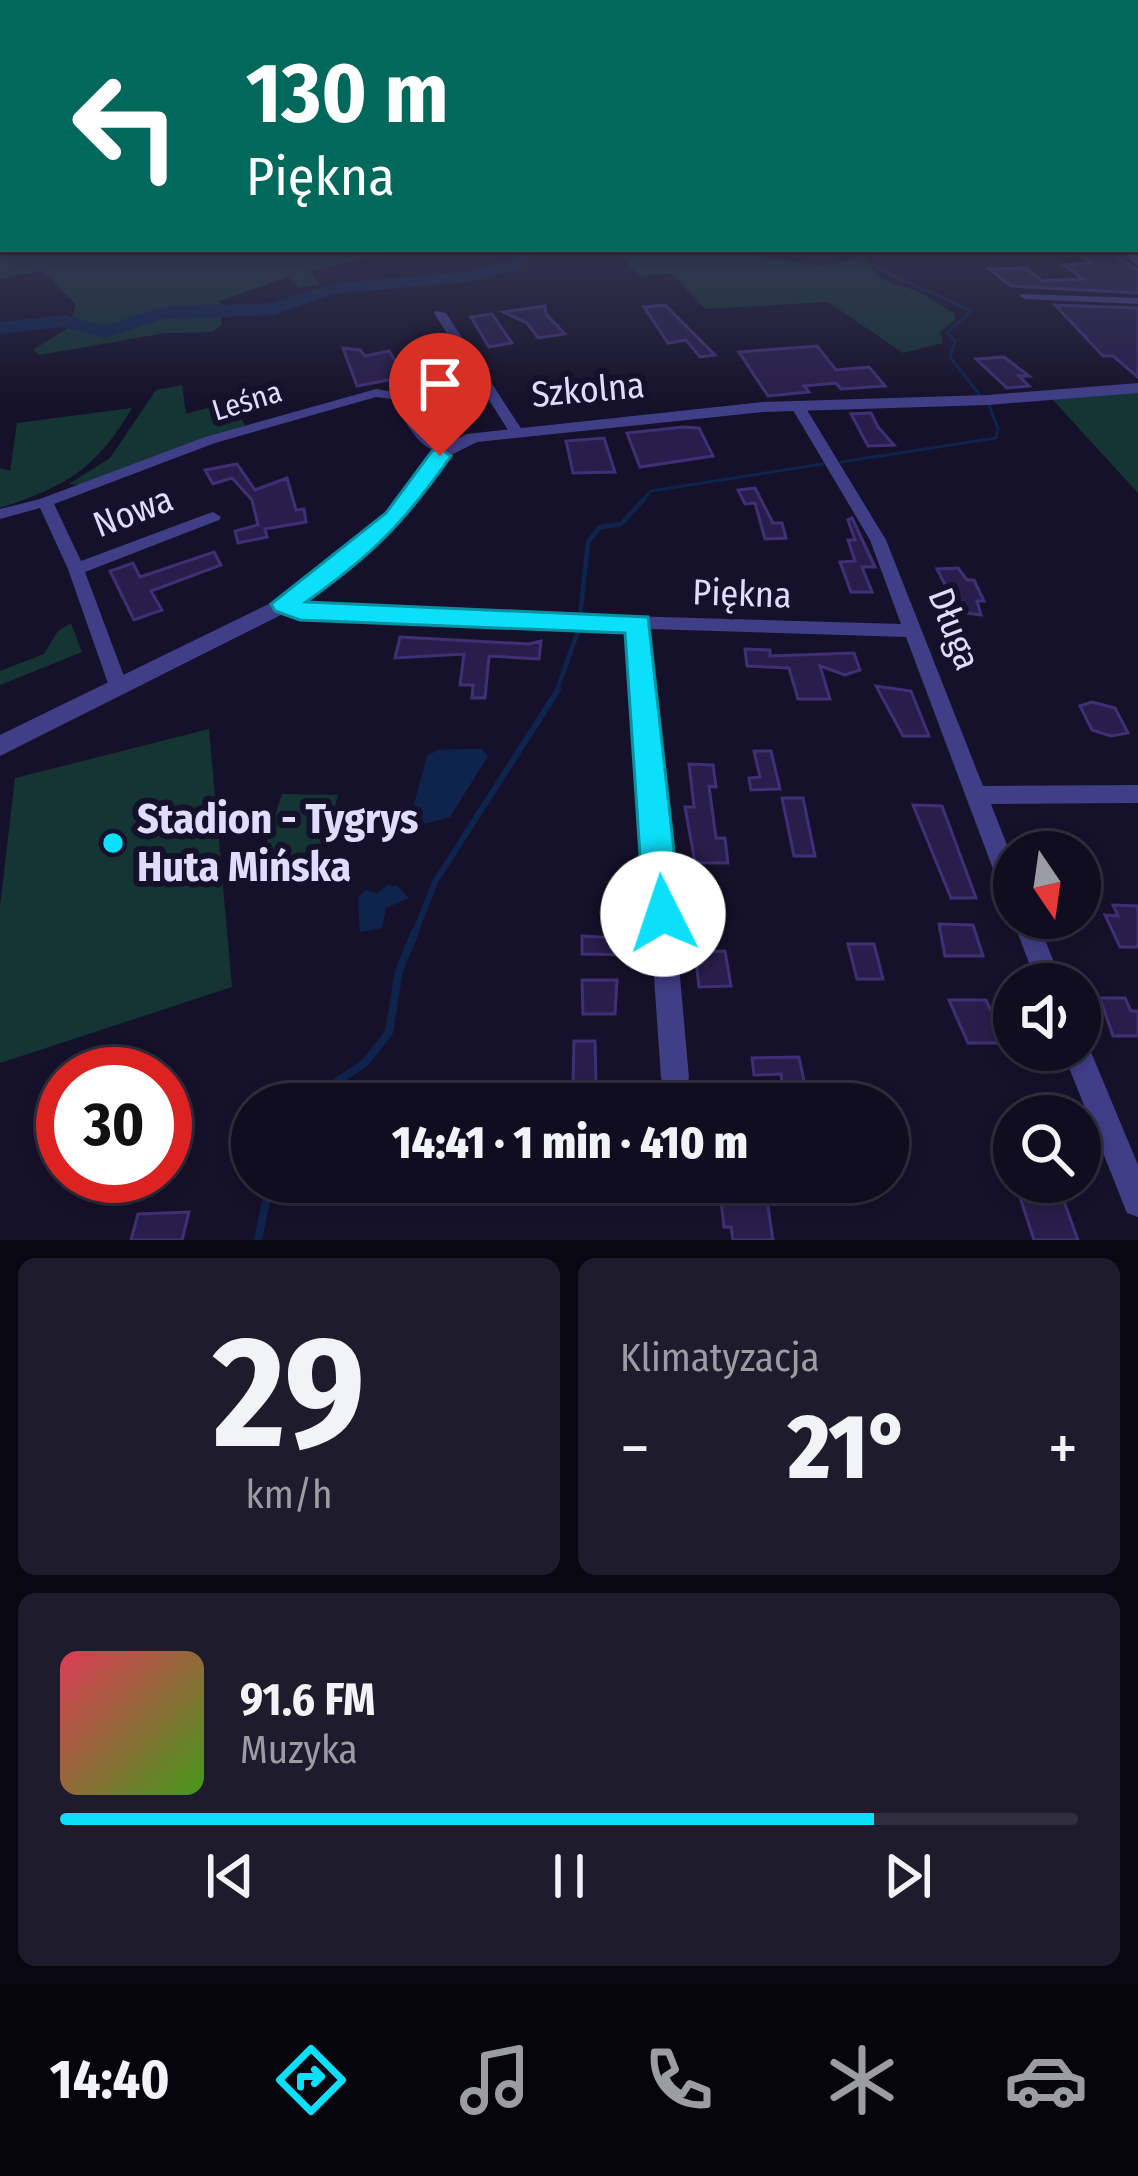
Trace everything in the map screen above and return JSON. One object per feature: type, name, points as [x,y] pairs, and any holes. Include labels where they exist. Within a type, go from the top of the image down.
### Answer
[{"type":"street","points":[[1025,296],[1138,301]]},
{"type":"street","points":[[440,313],[515,430]]},
{"type":"street","name":"Szkolna","points":[[445,451],[473,437],[515,430],[796,405],[988,400],[1138,388]]},
{"type":"street","name":"Leśna","points":[[45,502],[228,434],[376,393],[396,396],[428,445],[445,451]]},
{"type":"street","name":"Długa","points":[[796,405],[870,522],[993,838]]},
{"type":"street","points":[[0,746],[284,604],[353,556],[394,518],[445,451]]},
{"type":"street","name":"Nowa","points":[[0,514],[45,502],[76,569],[118,687]]},
{"type":"street","name":"Nowa","points":[[76,569],[213,517]]},
{"type":"street","name":"Piękna","points":[[284,604],[300,611],[350,614],[912,631]]},
{"type":"street","points":[[638,624],[675,1078]]},
{"type":"street","points":[[976,795],[1138,794]]},
{"type":"street","points":[[1085,1071],[1138,1202]]},
{"type":"green space","points":[[61,290],[251,290],[219,301],[222,325],[212,332],[166,333],[39,355],[33,350],[69,327],[76,304]]},
{"type":"green space","points":[[687,290],[912,290],[954,313],[955,320],[940,332],[943,343],[903,353],[828,302],[705,309]]},
{"type":"green space","points":[[182,385],[186,414],[231,401],[246,427],[81,485],[69,484],[110,458],[156,390]]},
{"type":"green space","points":[[1138,392],[1138,493],[1052,399]]},
{"type":"green space","points":[[132,408],[106,446],[78,473],[0,508],[0,468],[10,471],[17,423]]},
{"type":"green space","points":[[71,623],[82,652],[0,685],[0,671],[44,654],[58,631]]},
{"type":"green space","name":"Stadion - Tygrys Huta Mińska","points":[[209,729],[232,987],[49,1047],[36,1047],[36,1051],[0,1063],[0,907],[15,778]]},
{"type":"green space","points":[[282,794],[338,795],[315,881],[255,880]]},
{"type":"water","points":[[481,749],[488,756],[450,817],[425,824],[413,808],[427,756],[438,750]]},
{"type":"water","points":[[387,885],[397,886],[409,898],[386,908],[382,928],[360,932],[358,898],[366,890],[377,894]]},
{"type":"building","points":[[665,305],[715,355],[700,357],[686,340],[668,343],[644,307]]},
{"type":"building","points":[[1055,305],[1138,308],[1138,377],[1113,356],[1103,356]]},
{"type":"building","points":[[545,306],[546,314],[565,334],[538,338],[527,323],[503,312]]},
{"type":"building","points":[[492,314],[512,343],[489,347],[471,317]]},
{"type":"building","points":[[817,346],[836,370],[869,367],[885,386],[841,389],[836,383],[804,386],[809,392],[768,396],[739,352]]},
{"type":"building","points":[[343,348],[360,350],[365,356],[389,351],[405,377],[357,386]]},
{"type":"building","points":[[1004,357],[1029,376],[1019,376],[1029,386],[1007,388],[976,359]]},
{"type":"building","points":[[871,413],[894,445],[868,446],[851,414]]},
{"type":"building","points":[[699,428],[713,456],[640,467],[627,433]]},
{"type":"building","points":[[604,438],[615,472],[573,473],[566,441]]},
{"type":"building","points":[[237,464],[255,490],[287,478],[296,510],[304,509],[306,522],[265,529],[267,537],[238,543],[235,531],[258,525],[252,500],[232,478],[213,484],[205,470]]},
{"type":"building","points":[[755,488],[773,523],[782,523],[786,538],[765,539],[755,503],[745,504],[738,490]]},
{"type":"building","points":[[852,518],[875,567],[862,567],[872,592],[851,592],[840,562],[855,561],[848,540],[855,540],[848,520]]},
{"type":"building","points":[[214,552],[221,565],[151,591],[162,610],[134,620],[110,571],[133,563],[140,577]]},
{"type":"building","points":[[958,568],[967,580],[974,580],[984,601],[977,601],[981,615],[959,612],[937,569]]},
{"type":"building","points":[[400,637],[541,641],[539,659],[489,656],[485,698],[472,698],[473,685],[460,685],[464,654],[395,658]]},
{"type":"building","points":[[745,649],[770,650],[770,656],[854,653],[860,670],[845,675],[820,666],[830,699],[798,699],[789,668],[747,666]]},
{"type":"building","points":[[876,686],[911,691],[929,736],[903,736]]},
{"type":"building","points":[[1092,702],[1115,708],[1128,733],[1111,736],[1092,730],[1080,706]]},
{"type":"building","points":[[754,751],[771,751],[780,789],[751,790],[749,778],[760,777]]},
{"type":"building","points":[[689,764],[713,765],[716,787],[709,786],[716,838],[725,838],[728,863],[695,863],[685,807],[694,807]]},
{"type":"building","points":[[782,798],[803,798],[815,856],[794,856]]},
{"type":"building","points":[[913,805],[942,806],[976,898],[951,898]]},
{"type":"building","points":[[1113,905],[1138,906],[1138,947],[1120,947],[1105,915],[1118,916]]},
{"type":"building","points":[[939,924],[973,925],[983,956],[945,956]]},
{"type":"building","points":[[582,936],[636,939],[638,955],[582,954]]},
{"type":"building","points":[[848,944],[874,944],[883,979],[857,979]]},
{"type":"building","points":[[725,951],[731,986],[699,987],[695,952]]},
{"type":"building","points":[[582,980],[617,980],[615,1014],[583,1014]]},
{"type":"building","points":[[1101,998],[1125,998],[1131,1011],[1138,1011],[1138,1036],[1113,1036]]},
{"type":"building","points":[[949,1000],[986,1000],[993,1015],[993,1043],[968,1043]]},
{"type":"building","points":[[574,1041],[595,1041],[596,1083],[573,1083]]},
{"type":"building","points":[[799,1057],[805,1083],[782,1083],[781,1074],[754,1075],[752,1058]]},
{"type":"building","points":[[721,1203],[767,1203],[773,1240],[733,1240],[731,1227],[724,1227]]},
{"type":"building","points":[[1022,1203],[1065,1203],[1078,1240],[1034,1240]]},
{"type":"building","points":[[189,1212],[182,1240],[131,1240],[138,1214]]},
{"type":"waterway","points":[[0,328],[65,321],[105,332],[161,313],[274,309],[329,290]]},
{"type":"waterway","points":[[355,290],[360,290]]},
{"type":"waterway","points":[[926,290],[971,311],[947,333],[955,341],[950,357],[979,394]]},
{"type":"waterway","points":[[841,462],[996,438],[998,428],[989,405]]},
{"type":"waterway","points":[[640,503],[651,491],[823,464]]},
{"type":"waterway","points":[[580,617],[588,542],[600,527],[621,524],[643,500]]},
{"type":"waterway","points":[[556,693],[578,631]]},
{"type":"waterway","points":[[414,935],[435,882],[558,690]]},
{"type":"waterway","points":[[335,1083],[365,1063],[389,1032],[399,971],[415,932]]},
{"type":"waterway","points":[[258,1240],[266,1203]]},
{"type":"place","name":"Stadion - Tygrys Huta Mińska","points":[[113,843]]},
{"type":"route","points":[[440,456],[394,518],[353,556],[284,604],[300,611],[350,614],[638,624],[663,914]]}]
